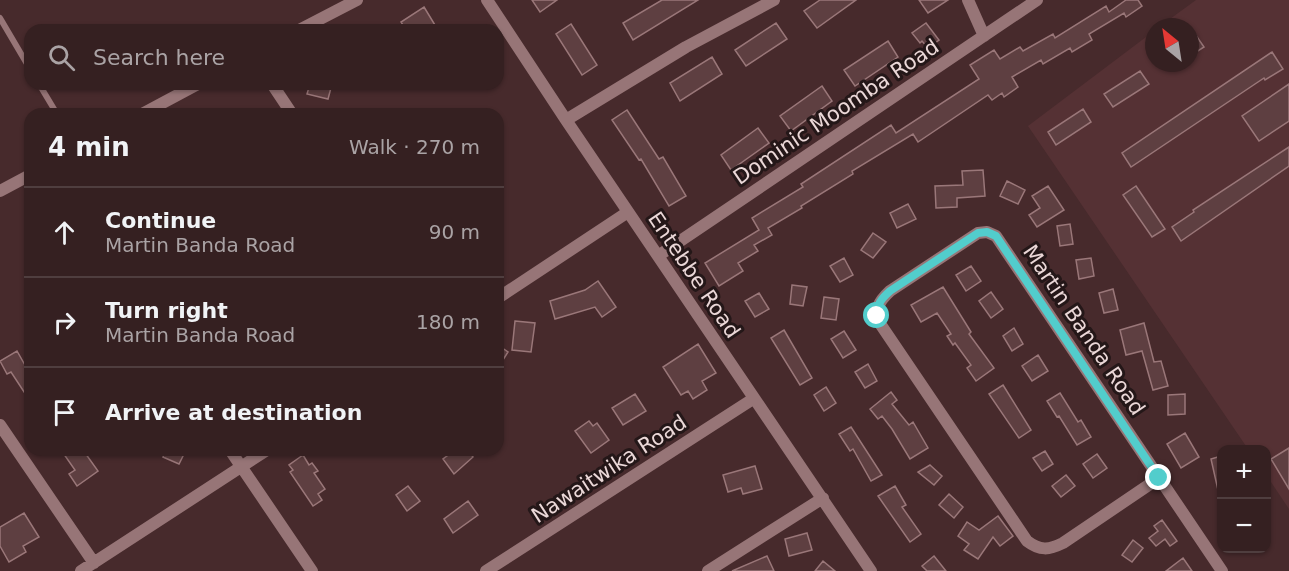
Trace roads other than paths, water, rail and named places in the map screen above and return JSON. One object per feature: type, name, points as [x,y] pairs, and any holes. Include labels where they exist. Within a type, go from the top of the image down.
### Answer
[{"type":"street","points":[[311,24],[357,0]]},
{"type":"street","name":"Entebbe Road","points":[[487,0],[503,24]]},
{"type":"street","points":[[566,120],[686,47],[774,0]]},
{"type":"street","points":[[968,0],[984,36]]},
{"type":"street","name":"Dominic Moomba Road","points":[[658,256],[1036,0]]},
{"type":"street","name":"Entebbe Road","points":[[504,26],[753,399],[871,571]]},
{"type":"street","points":[[153,108],[187,90]]},
{"type":"street","points":[[276,90],[288,108]]},
{"type":"street","points":[[0,190],[24,178]]},
{"type":"street","points":[[504,294],[628,212]]},
{"type":"street","name":"Martin Banda Road","points":[[1159,478],[1063,543],[1053,548],[1042,549],[1034,546],[1027,540],[881,325],[877,316],[877,307],[882,298],[978,233],[987,232],[996,236],[1222,571]]},
{"type":"street","name":"Nawaitwika Road","points":[[486,571],[753,399]]},
{"type":"street","points":[[0,425],[94,562]]},
{"type":"street","points":[[234,456],[312,571]]},
{"type":"street","points":[[81,571],[258,456]]},
{"type":"street","points":[[708,571],[823,498]]},
{"type":"lane","points":[[0,18],[24,59]]},
{"type":"lane","points":[[43,90],[53,108]]}]
